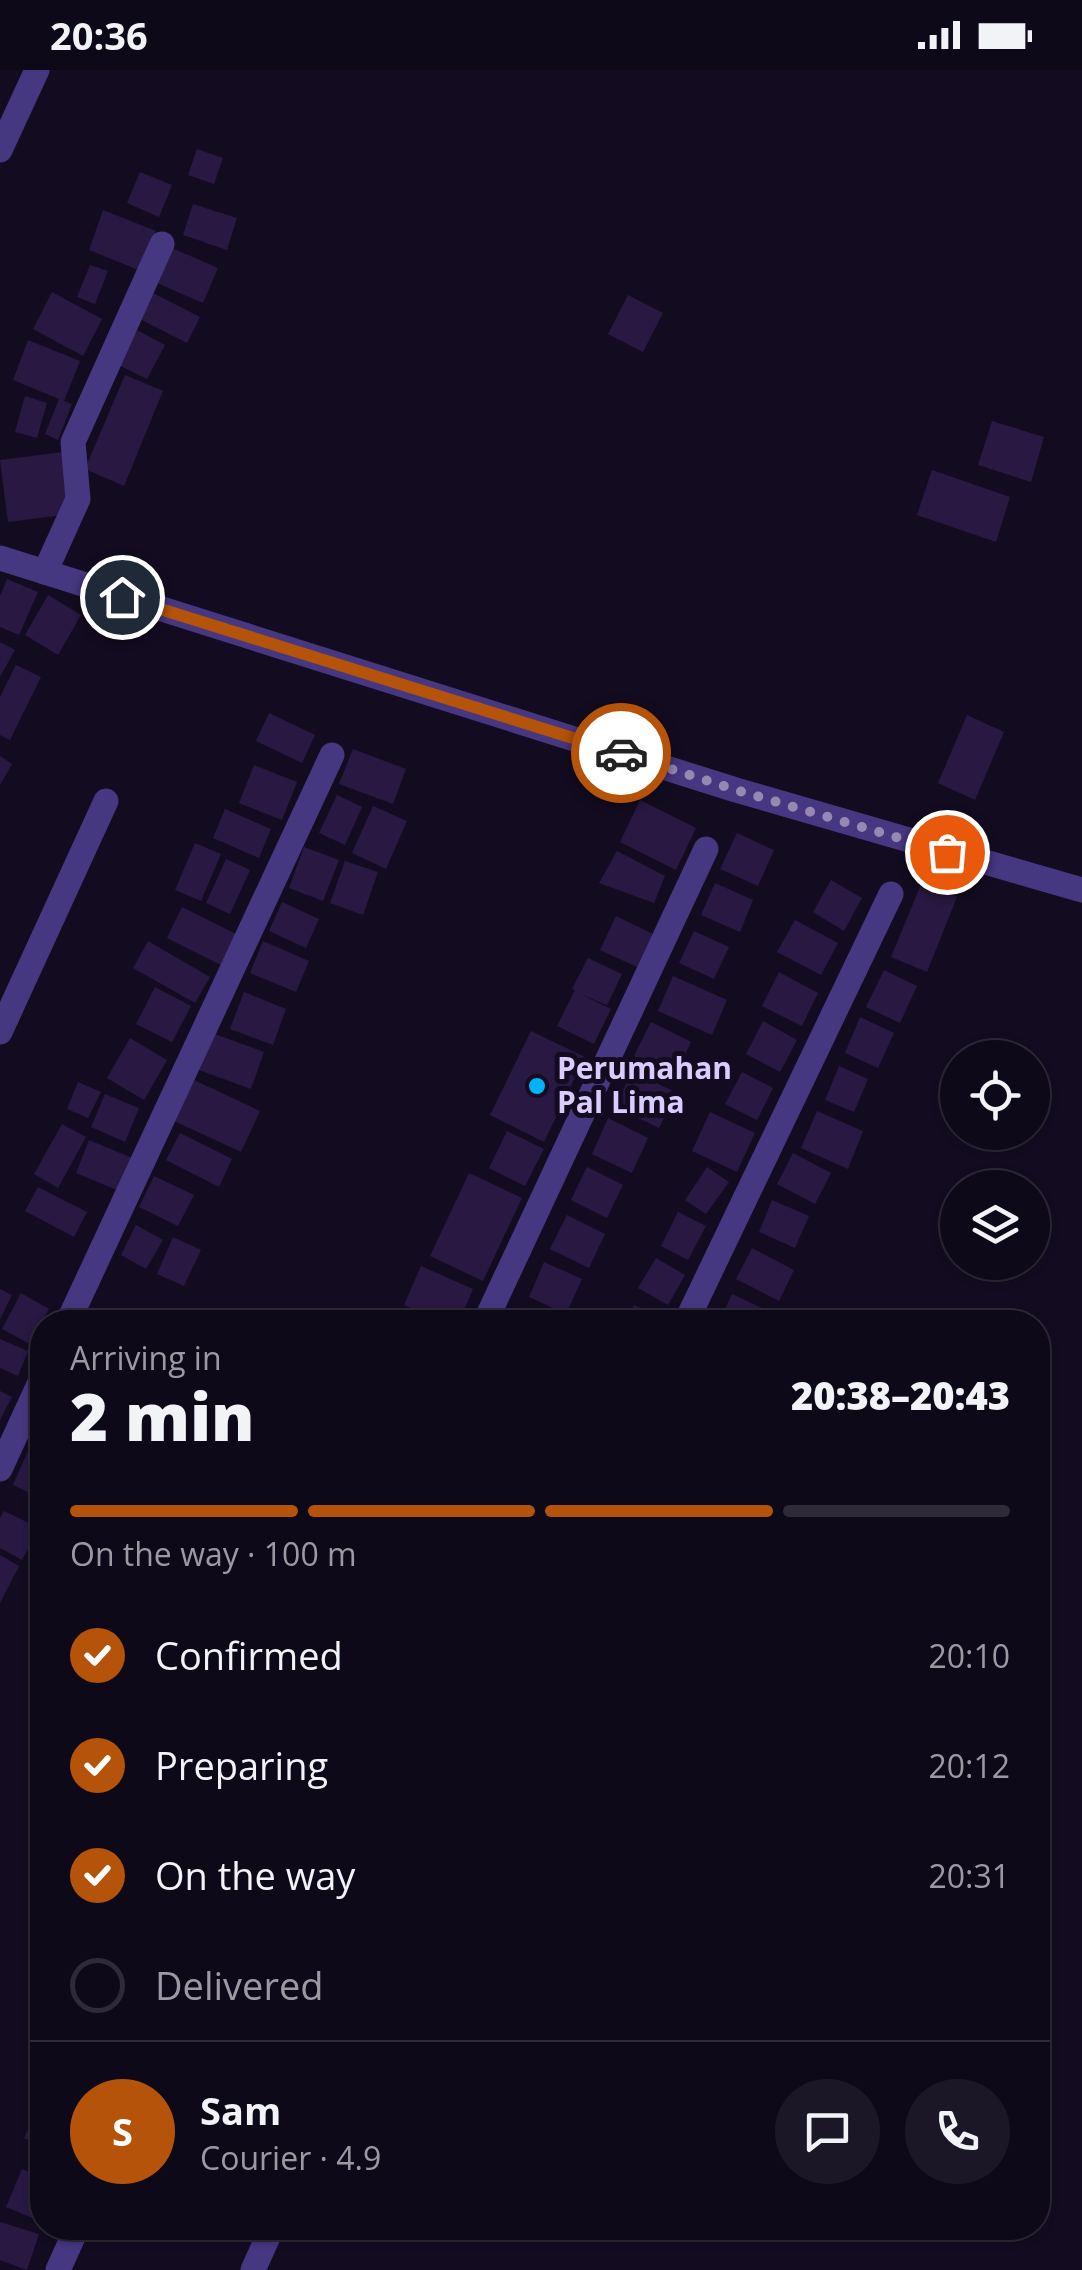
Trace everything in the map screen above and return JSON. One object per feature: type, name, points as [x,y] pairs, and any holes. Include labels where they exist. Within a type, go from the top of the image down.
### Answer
[{"type":"street","points":[[0,150],[37,70]]},
{"type":"street","points":[[45,572],[78,499],[74,442],[162,244]]},
{"type":"street","points":[[0,558],[736,790],[1082,889]]},
{"type":"street","points":[[74,1310],[332,755]]},
{"type":"street","points":[[0,1032],[106,800]]},
{"type":"street","points":[[491,1310],[706,848]]},
{"type":"street","points":[[692,1310],[891,894]]},
{"type":"street","points":[[0,1470],[30,1404]]},
{"type":"street","points":[[58,2270],[72,2240]]},
{"type":"street","points":[[253,2270],[267,2240]]},
{"type":"building","points":[[197,149],[223,158],[214,184],[188,175]]},
{"type":"building","points":[[140,172],[172,185],[159,217],[127,203]]},
{"type":"building","points":[[193,204],[237,218],[227,250],[183,235]]},
{"type":"building","points":[[103,210],[156,231],[141,271],[89,250]]},
{"type":"building","points":[[172,248],[218,268],[203,303],[157,283]]},
{"type":"building","points":[[90,265],[108,271],[95,304],[77,297]]},
{"type":"building","points":[[149,291],[200,317],[187,343],[136,317]]},
{"type":"building","points":[[52,292],[102,319],[83,356],[33,329]]},
{"type":"building","points":[[628,295],[663,313],[643,352],[608,334]]},
{"type":"building","points":[[137,330],[165,345],[147,379],[119,365]]},
{"type":"building","points":[[28,340],[80,361],[64,401],[72,404],[58,440],[45,434],[59,399],[13,380]]},
{"type":"building","points":[[125,375],[163,391],[124,486],[85,469]]},
{"type":"building","points":[[25,396],[47,403],[37,438],[15,432]]},
{"type":"building","points":[[992,421],[1044,437],[1031,482],[978,465]]},
{"type":"building","points":[[63,452],[71,514],[8,522],[0,460]]},
{"type":"building","points":[[932,470],[1010,497],[996,542],[917,515]]},
{"type":"building","points":[[7,579],[38,592],[19,635],[0,627],[0,596]]},
{"type":"building","points":[[48,595],[81,615],[58,655],[25,635]]},
{"type":"building","points":[[0,642],[15,650],[0,677]]},
{"type":"building","points":[[16,665],[41,677],[10,740],[0,735],[0,697]]},
{"type":"building","points":[[269,713],[315,735],[302,763],[256,741]]},
{"type":"building","points":[[967,715],[1004,732],[975,800],[938,783]]},
{"type":"building","points":[[353,749],[406,769],[393,804],[339,784]]},
{"type":"building","points":[[0,756],[12,764],[0,785]]},
{"type":"building","points":[[254,765],[297,782],[282,820],[239,803]]},
{"type":"building","points":[[337,795],[362,807],[345,845],[319,833]]},
{"type":"building","points":[[640,800],[696,828],[676,870],[620,842]]},
{"type":"building","points":[[373,806],[407,821],[386,869],[352,853]]},
{"type":"building","points":[[225,809],[271,829],[259,858],[213,838]]},
{"type":"building","points":[[737,833],[774,850],[758,886],[720,869]]},
{"type":"building","points":[[195,843],[221,854],[201,901],[175,890]]},
{"type":"building","points":[[304,847],[339,860],[323,901],[289,888]]},
{"type":"building","points":[[617,851],[665,876],[654,903],[599,883]]},
{"type":"building","points":[[226,859],[250,870],[230,914],[206,903]]},
{"type":"building","points":[[345,861],[378,872],[363,915],[330,903]]},
{"type":"building","points":[[831,880],[862,898],[844,931],[813,912]]},
{"type":"building","points":[[922,882],[957,897],[927,972],[891,957]]},
{"type":"building","points":[[715,883],[753,900],[740,932],[701,915]]},
{"type":"building","points":[[282,902],[319,919],[306,948],[269,931]]},
{"type":"building","points":[[182,907],[238,935],[223,966],[167,938]]},
{"type":"building","name":"Perumahan Pal Lima","points":[[616,916],[653,934],[637,967],[600,950]]},
{"type":"building","points":[[795,920],[838,943],[821,975],[777,952]]},
{"type":"building","name":"Perumahan Pal Lima","points":[[694,931],[729,947],[714,979],[679,963]]},
{"type":"building","points":[[148,941],[210,977],[195,1003],[133,968]]},
{"type":"building","points":[[263,941],[309,961],[296,992],[250,973]]},
{"type":"building","points":[[588,958],[622,974],[607,1005],[580,994],[611,1009],[594,1044],[557,1026]]},
{"type":"building","points":[[884,970],[917,986],[900,1023],[866,1007]]},
{"type":"building","name":"Perumahan Pal Lima","points":[[779,972],[818,993],[802,1026],[762,1006]]},
{"type":"building","name":"Perumahan Pal Lima","points":[[673,976],[727,1000],[712,1035],[658,1011]]},
{"type":"building","points":[[155,987],[191,1006],[172,1042],[136,1024]]},
{"type":"building","points":[[244,992],[286,1009],[273,1045],[230,1029]]},
{"type":"building","points":[[860,1017],[894,1033],[878,1068],[845,1053]]},
{"type":"building","name":"Perumahan Pal Lima","points":[[763,1021],[797,1040],[780,1072],[746,1054]]},
{"type":"building","name":"Perumahan Pal Lima","points":[[651,1022],[691,1042],[675,1076],[634,1056]]},
{"type":"building","name":"Perumahan Pal Lima","points":[[531,1031],[585,1057],[544,1142],[490,1115]]},
{"type":"building","points":[[212,1033],[264,1052],[251,1089],[199,1070]]},
{"type":"building","points":[[130,1038],[167,1060],[144,1100],[107,1078]]},
{"type":"building","points":[[839,1066],[868,1079],[854,1112],[825,1100]]},
{"type":"building","name":"Perumahan Pal Lima","points":[[632,1071],[677,1093],[659,1128],[615,1107]]},
{"type":"building","name":"Perumahan Pal Lima","points":[[742,1072],[773,1088],[757,1120],[725,1104]]},
{"type":"building","points":[[194,1080],[260,1111],[241,1152],[174,1121]]},
{"type":"building","points":[[78,1082],[101,1092],[88,1118],[67,1109]]},
{"type":"building","points":[[105,1094],[139,1108],[125,1142],[91,1127]]},
{"type":"building","name":"Perumahan Pal Lima","points":[[817,1111],[863,1131],[848,1169],[801,1148]]},
{"type":"building","name":"Perumahan Pal Lima","points":[[710,1112],[755,1133],[737,1172],[692,1151]]},
{"type":"building","name":"Perumahan Pal Lima","points":[[608,1118],[648,1138],[632,1173],[592,1154]]},
{"type":"building","points":[[62,1124],[86,1137],[58,1188],[34,1174]]},
{"type":"building","name":"Perumahan Pal Lima","points":[[507,1131],[544,1149],[525,1186],[489,1168]]},
{"type":"building","points":[[180,1133],[232,1159],[219,1187],[166,1160]]},
{"type":"building","points":[[89,1140],[137,1160],[124,1193],[76,1173]]},
{"type":"building","name":"Perumahan Pal Lima","points":[[793,1153],[831,1173],[815,1204],[777,1184]]},
{"type":"building","name":"Perumahan Pal Lima","points":[[587,1167],[623,1185],[607,1218],[571,1200]]},
{"type":"building","name":"Perumahan Pal Lima","points":[[707,1167],[729,1182],[706,1214],[685,1200]]},
{"type":"building","points":[[469,1173],[522,1198],[483,1281],[430,1256]]},
{"type":"building","points":[[154,1176],[194,1195],[178,1226],[139,1207]]},
{"type":"building","points":[[38,1187],[87,1212],[74,1237],[25,1211]]},
{"type":"building","name":"Perumahan Pal Lima","points":[[772,1200],[809,1216],[795,1248],[759,1232]]},
{"type":"building","points":[[678,1212],[706,1226],[688,1260],[661,1246]]},
{"type":"building","points":[[567,1215],[605,1234],[589,1268],[550,1249]]},
{"type":"building","points":[[136,1225],[163,1240],[146,1269],[121,1255]]},
{"type":"building","points":[[173,1237],[201,1250],[184,1286],[157,1274]]},
{"type":"building","points":[[752,1248],[794,1270],[779,1301],[736,1279]]},
{"type":"building","points":[[656,1258],[685,1275],[668,1305],[638,1288]]},
{"type":"building","points":[[544,1262],[582,1279],[568,1310],[557,1310],[529,1297]]},
{"type":"building","points":[[421,1266],[473,1289],[464,1310],[416,1310],[404,1305]]},
{"type":"building","points":[[0,1289],[12,1295],[0,1319]]},
{"type":"building","points":[[21,1293],[49,1309],[30,1310],[30,1344],[2,1329]]},
{"type":"building","points":[[732,1294],[762,1308],[761,1310],[725,1310]]},
{"type":"building","points":[[0,1339],[28,1351],[18,1376],[0,1368]]},
{"type":"building","points":[[0,1391],[12,1397],[0,1420]]},
{"type":"building","points":[[28,1451],[30,1493],[13,1485]]},
{"type":"building","points":[[4,1511],[30,1524],[30,1545],[22,1560],[0,1548],[0,1518]]},
{"type":"building","points":[[0,1555],[19,1566],[0,1603]]},
{"type":"building","points":[[22,2169],[30,2173],[30,2217],[6,2207]]},
{"type":"building","points":[[0,2222],[30,2231],[30,2240],[37,2240],[27,2270],[0,2260]]},
{"type":"way so far","points":[[621,753],[947,852]]},
{"type":"place","name":"Perumahan Pal Lima","points":[[537,1086]]},
{"type":"route","points":[[122,597],[621,753]]}]
